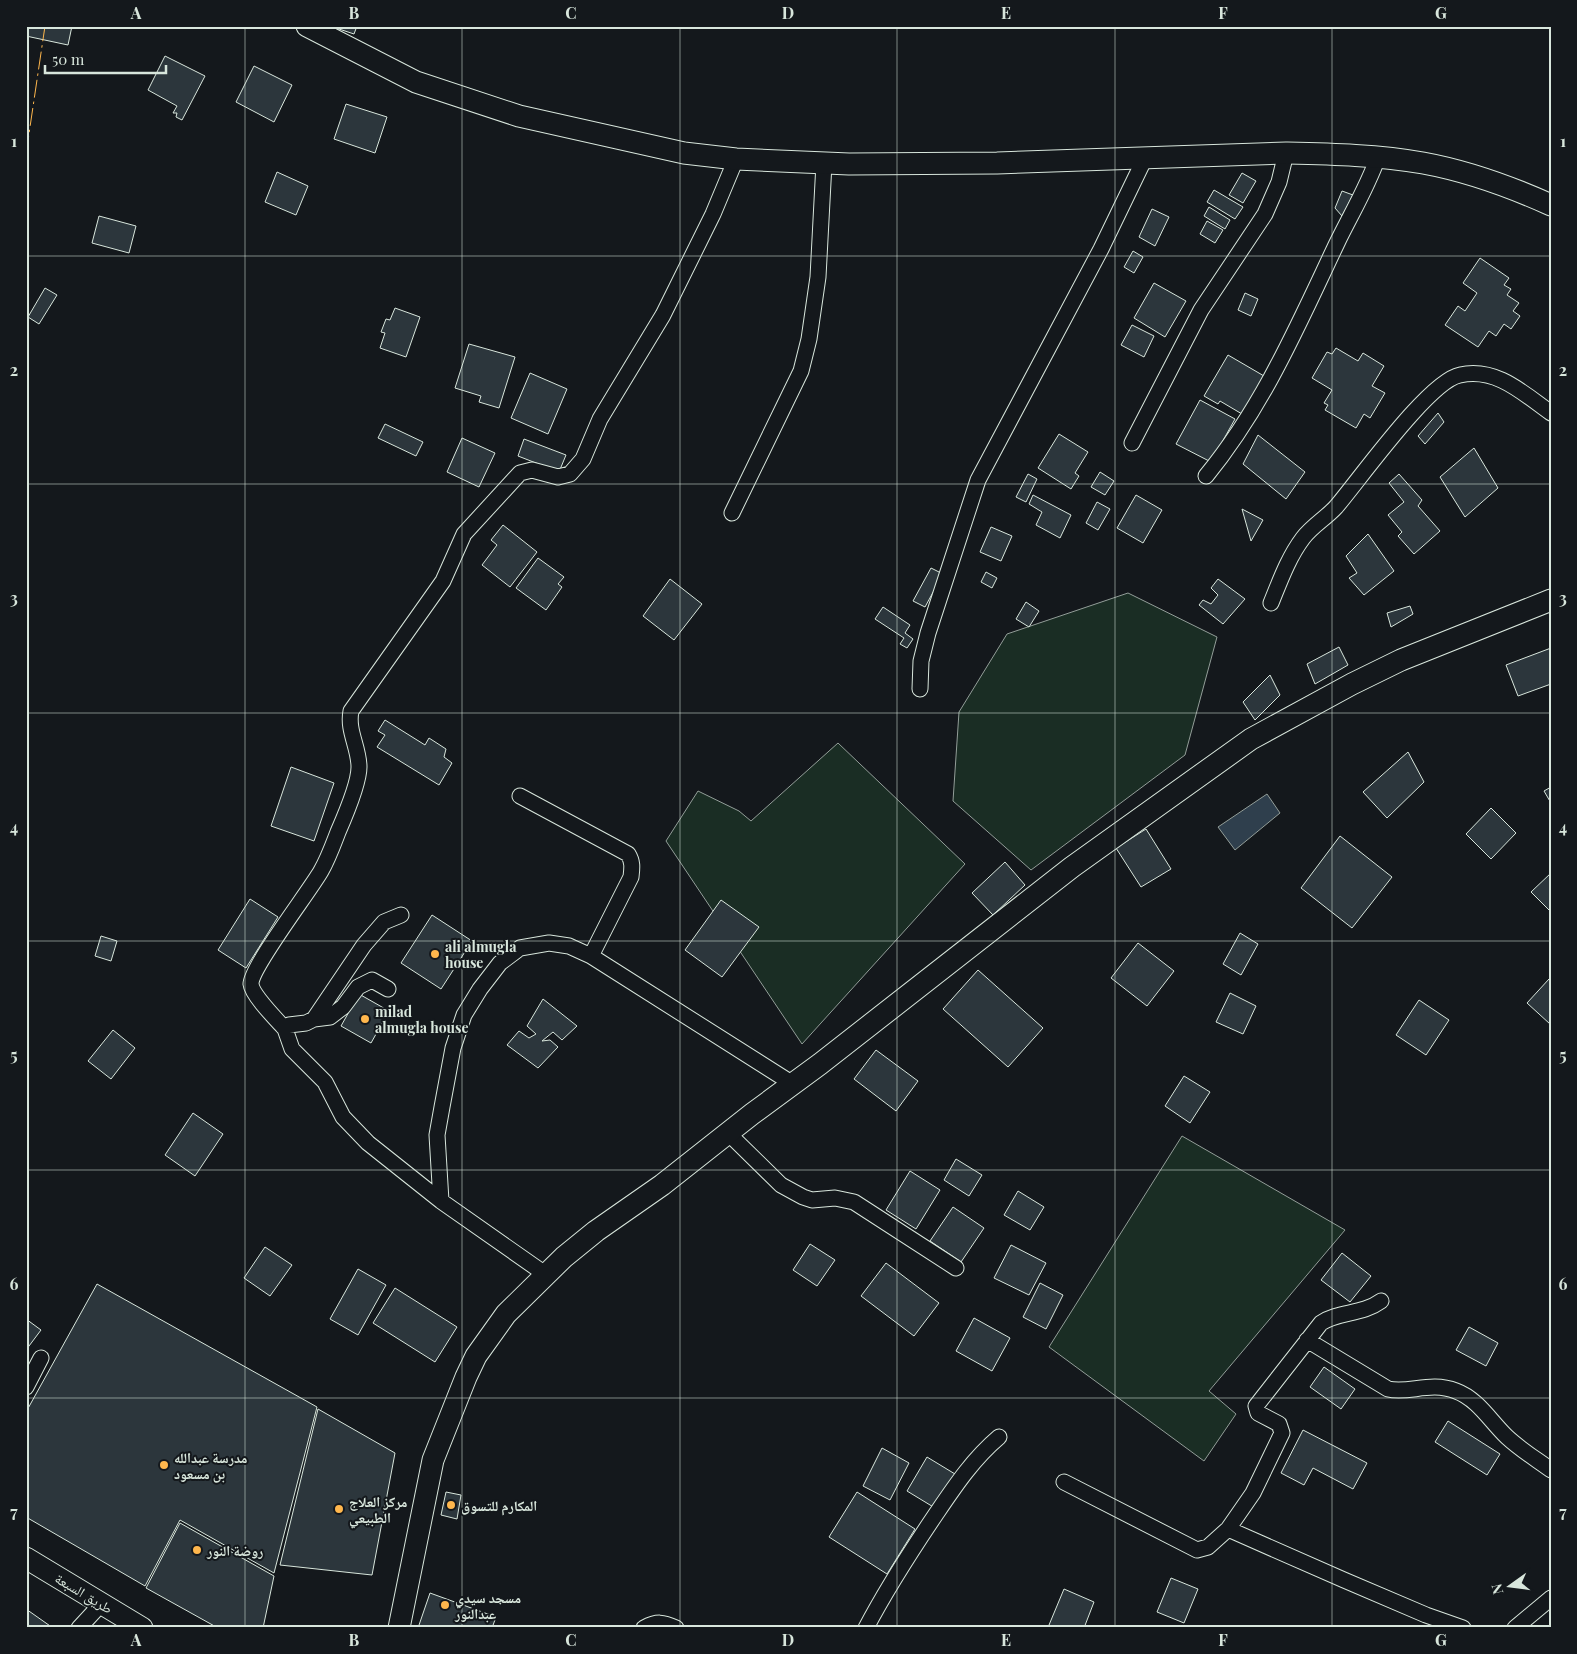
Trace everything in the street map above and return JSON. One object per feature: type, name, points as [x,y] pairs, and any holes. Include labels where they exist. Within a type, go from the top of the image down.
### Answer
[{"type":"street","points":[[306,26],[416,82],[520,116],[684,153],[736,159],[824,163],[951,164],[1286,153],[1378,157],[1448,169],[1505,187],[1551,205]]},
{"type":"street","points":[[1132,443],[1201,310],[1265,214],[1279,182],[1286,153]]},
{"type":"street","points":[[1206,476],[1249,418],[1291,344],[1338,242],[1369,182],[1378,157]]},
{"type":"street","points":[[920,689],[921,661],[928,632],[978,480],[1097,258],[1145,158]]},
{"type":"street","points":[[545,1274],[441,1201],[368,1143],[342,1117],[325,1082],[292,1049],[285,1030],[258,997],[251,986],[252,978],[266,952],[321,870],[338,832],[358,771],[350,728],[351,711],[443,581],[464,534],[520,473],[532,470],[558,477],[570,474],[583,459],[600,419],[663,315],[713,214],[736,159]]},
{"type":"street","points":[[732,513],[801,371],[809,339],[818,277],[824,163]]},
{"type":"street","points":[[1271,603],[1286,566],[1304,538],[1339,503],[1426,398],[1447,380],[1458,375],[1484,374],[1510,383],[1551,413]]},
{"type":"street","points":[[399,1628],[433,1460],[457,1397],[476,1356],[506,1314],[545,1274],[596,1231],[662,1185],[1072,867],[1252,739],[1352,684],[1401,660],[1551,600]]},
{"type":"street","points":[[520,796],[628,854],[632,868],[630,877],[590,956]]},
{"type":"street","points":[[314,1019],[369,938],[384,922],[401,915]]},
{"type":"street","points":[[441,1201],[437,1135],[453,1048],[464,1015],[480,989],[500,963],[520,948],[549,943],[568,946],[590,956],[793,1084]]},
{"type":"street","points":[[285,1030],[289,1025],[330,1017],[343,1006],[358,987],[372,980],[388,989]]},
{"type":"street","points":[[728,1133],[781,1185],[791,1192],[812,1200],[835,1198],[854,1202],[956,1268]]},
{"type":"street","points":[[1064,1482],[1197,1550],[1208,1547],[1228,1528],[1253,1493],[1282,1433],[1279,1424],[1258,1413],[1256,1406],[1307,1340],[1326,1320],[1365,1310],[1381,1301]]},
{"type":"street","points":[[1307,1340],[1388,1388],[1398,1390],[1430,1386],[1455,1390],[1469,1397],[1507,1437],[1551,1470]]},
{"type":"street","points":[[26,1387],[41,1358]]},
{"type":"street","points":[[866,1628],[904,1561],[965,1471],[980,1454],[999,1438]]},
{"type":"street","points":[[1228,1528],[1372,1592],[1463,1628]]},
{"type":"street","name":"طريق السبعة","points":[[26,1558],[142,1628]]},
{"type":"street","points":[[1516,1628],[1551,1598]]},
{"type":"street","points":[[79,1628],[102,1603]]},
{"type":"street","points":[[644,1628],[654,1623],[664,1622],[676,1628]]},
{"type":"green space","points":[[1128,593],[1217,637],[1185,755],[1031,870],[953,801],[959,712],[1007,634]]},
{"type":"green space","points":[[838,743],[965,864],[802,1044],[666,841],[698,791],[739,811],[751,821]]},
{"type":"green space","points":[[1182,1136],[1345,1230],[1209,1391],[1236,1414],[1204,1461],[1049,1347]]},
{"type":"water","points":[[1267,794],[1280,813],[1235,850],[1218,827]]},
{"type":"building","points":[[26,26],[72,26],[68,45],[26,36]]},
{"type":"building","points":[[330,26],[357,26],[354,34]]},
{"type":"building","points":[[165,56],[205,76],[182,120],[176,117],[177,113],[173,113],[177,106],[148,90]]},
{"type":"building","points":[[254,66],[292,85],[274,122],[236,102]]},
{"type":"building","points":[[346,104],[387,117],[375,153],[334,139]]},
{"type":"building","points":[[277,172],[308,186],[296,215],[265,202]]},
{"type":"building","points":[[1242,173],[1256,181],[1243,203],[1229,195]]},
{"type":"building","points":[[1214,190],[1243,207],[1235,219],[1207,202]]},
{"type":"building","points":[[1342,191],[1353,195],[1342,216],[1335,208]]},
{"type":"building","points":[[1209,207],[1230,220],[1225,229],[1204,216]]},
{"type":"building","points":[[1152,209],[1169,217],[1155,246],[1139,237]]},
{"type":"building","points":[[99,216],[136,226],[129,253],[92,243]]},
{"type":"building","points":[[1207,221],[1223,230],[1215,243],[1200,234]]},
{"type":"building","points":[[1133,251],[1143,257],[1134,273],[1124,267]]},
{"type":"building","points":[[1480,258],[1509,278],[1504,285],[1511,289],[1507,295],[1519,303],[1513,311],[1520,316],[1511,329],[1504,324],[1496,336],[1489,331],[1478,347],[1445,325],[1458,306],[1465,311],[1477,293],[1463,283]]},
{"type":"building","points":[[1154,283],[1186,301],[1165,337],[1134,318]]},
{"type":"building","points":[[45,288],[57,295],[39,324],[28,317]]},
{"type":"building","points":[[1245,293],[1258,299],[1251,316],[1238,310]]},
{"type":"building","points":[[395,308],[420,317],[406,357],[380,348],[385,333],[381,332],[386,319],[390,320]]},
{"type":"building","points":[[1132,325],[1154,336],[1144,357],[1121,345]]},
{"type":"building","points":[[469,344],[515,357],[499,408],[479,402],[481,396],[455,388]]},
{"type":"building","points":[[1336,348],[1358,361],[1363,353],[1384,366],[1372,386],[1385,393],[1370,418],[1364,414],[1356,428],[1325,410],[1328,405],[1324,403],[1332,390],[1312,378],[1327,352],[1332,354]]},
{"type":"building","points":[[1228,355],[1264,376],[1242,414],[1220,401],[1218,404],[1204,396]]},
{"type":"building","points":[[530,373],[567,389],[548,434],[511,418]]},
{"type":"building","points":[[1200,400],[1235,419],[1211,462],[1176,444]]},
{"type":"building","points":[[1438,413],[1444,422],[1425,444],[1418,436]]},
{"type":"building","points":[[385,424],[423,442],[416,456],[378,438]]},
{"type":"building","points":[[1059,434],[1088,452],[1075,473],[1079,476],[1071,489],[1038,468]]},
{"type":"building","points":[[1258,435],[1305,472],[1286,499],[1243,464]]},
{"type":"building","points":[[462,438],[495,453],[479,487],[447,472]]},
{"type":"building","points":[[524,439],[566,455],[559,472],[518,456]]},
{"type":"building","points":[[1474,448],[1498,488],[1465,517],[1440,477]]},
{"type":"building","points":[[1100,472],[1114,481],[1105,495],[1091,487]]},
{"type":"building","points":[[1028,474],[1037,479],[1026,502],[1016,497]]},
{"type":"building","points":[[1399,474],[1422,500],[1418,506],[1440,531],[1414,554],[1398,536],[1402,532],[1388,515],[1404,502],[1389,483]]},
{"type":"building","points":[[1033,495],[1071,515],[1060,538],[1036,525],[1042,512],[1029,504]]},
{"type":"building","points":[[1136,495],[1162,510],[1143,543],[1117,528]]},
{"type":"building","points":[[1097,502],[1110,509],[1098,530],[1086,523]]},
{"type":"building","points":[[1242,509],[1263,520],[1251,541]]},
{"type":"building","points":[[503,525],[537,552],[510,587],[482,565],[497,545],[491,540]]},
{"type":"building","points":[[991,527],[1012,536],[1001,561],[980,552]]},
{"type":"building","points":[[1368,534],[1394,571],[1364,595],[1349,578],[1357,573],[1346,556]]},
{"type":"building","points":[[538,558],[564,577],[558,584],[562,587],[546,610],[516,588]]},
{"type":"building","points":[[931,568],[943,574],[925,607],[913,601]]},
{"type":"building","points":[[986,572],[997,578],[992,588],[981,582]]},
{"type":"building","points":[[670,579],[702,604],[674,640],[643,616]]},
{"type":"building","points":[[1218,579],[1245,599],[1223,624],[1199,605],[1203,600],[1211,604],[1218,595],[1211,588]]},
{"type":"building","points":[[1026,602],[1039,611],[1029,627],[1016,619]]},
{"type":"building","points":[[1410,606],[1413,614],[1391,627],[1387,613]]},
{"type":"building","points":[[883,607],[910,625],[905,633],[913,639],[907,648],[900,644],[904,638],[875,619]]},
{"type":"building","points":[[1339,647],[1348,665],[1315,684],[1307,664]]},
{"type":"building","points":[[1551,648],[1551,684],[1518,696],[1506,665]]},
{"type":"building","points":[[1270,675],[1280,695],[1255,720],[1243,702]]},
{"type":"building","points":[[385,720],[425,745],[429,738],[446,749],[444,757],[452,763],[439,785],[377,747],[385,735],[378,731]]},
{"type":"building","points":[[1408,752],[1424,782],[1387,818],[1363,792]]},
{"type":"building","points":[[291,767],[334,783],[314,841],[271,826]]},
{"type":"building","points":[[1551,787],[1551,803],[1544,791]]},
{"type":"building","points":[[1491,808],[1516,833],[1491,859],[1466,834]]},
{"type":"building","points":[[1146,829],[1171,869],[1141,887],[1116,848]]},
{"type":"building","points":[[1340,836],[1392,877],[1352,928],[1301,888]]},
{"type":"building","points":[[1005,862],[1025,885],[993,915],[972,893]]},
{"type":"building","points":[[1551,873],[1551,912],[1531,892]]},
{"type":"building","points":[[250,899],[278,917],[246,968],[218,950]]},
{"type":"building","points":[[721,900],[759,927],[722,977],[685,950]]},
{"type":"building","name":"ali almugla house","points":[[432,915],[472,941],[441,989],[401,963]]},
{"type":"building","points":[[1240,933],[1258,944],[1241,975],[1223,964]]},
{"type":"building","points":[[101,936],[117,941],[111,961],[95,956]]},
{"type":"building","points":[[1138,943],[1174,971],[1147,1006],[1111,978]]},
{"type":"building","points":[[978,970],[1043,1028],[1008,1067],[943,1009]]},
{"type":"building","points":[[1549,979],[1551,981],[1550,1024],[1527,1003]]},
{"type":"building","points":[[1230,993],[1256,1006],[1243,1034],[1216,1022]]},
{"type":"building","name":"milad almugla house","points":[[359,994],[389,1011],[371,1043],[341,1026]]},
{"type":"building","points":[[543,999],[577,1026],[562,1040],[553,1032],[542,1041],[550,1040],[558,1047],[538,1068],[507,1045],[519,1031],[529,1038],[536,1034],[527,1026]]},
{"type":"building","points":[[1419,1000],[1449,1020],[1426,1055],[1396,1035]]},
{"type":"building","points":[[113,1030],[135,1048],[111,1079],[88,1061]]},
{"type":"building","points":[[876,1050],[918,1081],[896,1111],[854,1079]]},
{"type":"building","points":[[1184,1076],[1210,1092],[1190,1123],[1165,1106]]},
{"type":"building","points":[[193,1113],[223,1134],[195,1176],[165,1155]]},
{"type":"building","points":[[956,1159],[982,1175],[969,1196],[944,1180]]},
{"type":"building","points":[[910,1171],[940,1190],[916,1229],[886,1210]]},
{"type":"building","points":[[1018,1191],[1044,1207],[1030,1230],[1004,1215]]},
{"type":"building","points":[[953,1207],[984,1228],[961,1262],[930,1241]]},
{"type":"building","points":[[810,1244],[835,1260],[817,1286],[793,1270]]},
{"type":"building","points":[[1011,1245],[1046,1263],[1029,1295],[994,1278]]},
{"type":"building","points":[[265,1247],[292,1265],[270,1296],[244,1278]]},
{"type":"building","points":[[1342,1253],[1371,1276],[1350,1302],[1321,1280]]},
{"type":"building","points":[[886,1263],[939,1303],[914,1336],[861,1296]]},
{"type":"building","points":[[358,1269],[386,1285],[358,1335],[330,1319]]},
{"type":"building","points":[[1040,1283],[1063,1295],[1046,1329],[1023,1317]]},
{"type":"building","name":"مدرسة عبدالله بن مسعود","points":[[97,1284],[317,1407],[274,1573],[180,1520],[145,1586],[26,1517],[26,1412]]},
{"type":"building","points":[[395,1288],[457,1327],[435,1362],[373,1323]]},
{"type":"building","points":[[974,1318],[1010,1338],[992,1371],[956,1351]]},
{"type":"building","points":[[26,1319],[41,1330],[26,1350]]},
{"type":"building","points":[[1469,1327],[1498,1343],[1486,1366],[1456,1350]]},
{"type":"building","points":[[1324,1367],[1355,1389],[1341,1409],[1310,1387]]},
{"type":"building","name":"مركز العلاج الطبيعي","points":[[318,1409],[395,1453],[372,1575],[280,1565]]},
{"type":"building","points":[[1448,1421],[1500,1454],[1487,1475],[1435,1442]]},
{"type":"building","points":[[1303,1430],[1367,1463],[1353,1489],[1313,1468],[1304,1485],[1281,1473]]},
{"type":"building","points":[[882,1448],[909,1463],[890,1500],[863,1486]]},
{"type":"building","points":[[927,1457],[955,1474],[935,1508],[907,1491]]},
{"type":"building","name":"المكارم للتسوق","points":[[446,1492],[461,1495],[457,1519],[441,1515]]},
{"type":"building","points":[[857,1492],[915,1529],[887,1574],[829,1537]]},
{"type":"building","name":"روضة النور","points":[[180,1523],[274,1576],[263,1628],[218,1628],[146,1588]]},
{"type":"building","points":[[1171,1578],[1198,1589],[1184,1623],[1157,1612]]},
{"type":"building","points":[[1064,1589],[1094,1602],[1084,1628],[1056,1628],[1049,1625]]},
{"type":"building","name":"مسجد سيدي عبدالنور","points":[[430,1593],[496,1617],[492,1628],[418,1628]]},
{"type":"building","points":[[26,1609],[53,1628],[26,1628]]},
{"type":"power","points":[[26,154],[45,26]]},
{"type":"place","name":"ali almugla house","points":[[435,954]]},
{"type":"place","name":"milad almugla house","points":[[365,1019]]},
{"type":"place","name":"مدرسة عبدالله بن مسعود","points":[[164,1465]]},
{"type":"place","name":"المكارم للتسوق","points":[[451,1505]]},
{"type":"place","name":"مركز العلاج الطبيعي","points":[[339,1509]]},
{"type":"place","name":"روضة النور","points":[[197,1550]]},
{"type":"place","name":"مسجد سيدي عبدالنور","points":[[445,1605]]}]
